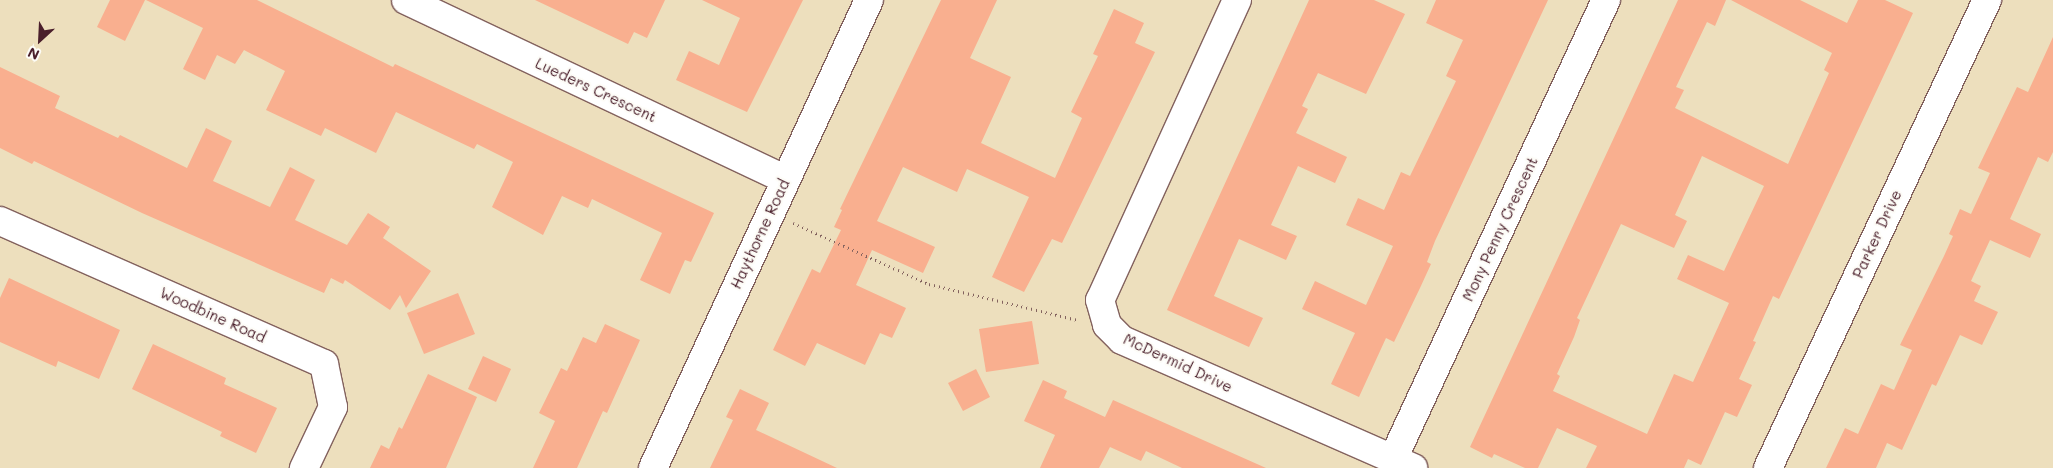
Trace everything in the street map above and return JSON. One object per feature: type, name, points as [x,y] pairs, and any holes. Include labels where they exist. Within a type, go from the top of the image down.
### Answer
[{"type":"street","name":"Lueders Crescent","points":[[406,0],[785,179]]},
{"type":"street","name":"Haythorne Road","points":[[653,468],[869,0]]},
{"type":"street","name":"McDermid Drive","points":[[1236,0],[1100,300],[1107,325],[1122,340],[1403,463]]},
{"type":"street","name":"Mony Penny Crescent","points":[[1403,463],[1606,0]]},
{"type":"street","name":"Parker Drive","points":[[1768,468],[1987,0]]},
{"type":"street","name":"Woodbine Road","points":[[0,221],[324,364],[333,407],[304,468]]},
{"type":"path","points":[[792,222],[928,284],[1078,320]]},
{"type":"building","points":[[110,0],[145,0],[125,41],[97,27]]},
{"type":"building","points":[[146,0],[257,0],[393,67],[395,64],[714,213],[691,262],[685,260],[670,294],[640,280],[662,233],[592,199],[588,208],[562,196],[543,235],[492,207],[513,162],[477,144],[474,149],[396,112],[376,153],[325,128],[321,136],[266,110],[285,71],[244,50],[235,64],[217,55],[205,80],[183,69],[203,28]]},
{"type":"building","points":[[535,0],[665,0],[647,38],[634,32],[628,44]]},
{"type":"building","points":[[702,0],[803,0],[747,112],[676,80],[689,51],[719,65],[740,18]]},
{"type":"building","points":[[941,0],[997,0],[970,58],[1011,77],[981,143],[1055,178],[1082,118],[1071,112],[1098,56],[1093,54],[1114,9],[1144,23],[1135,43],[1155,52],[1062,243],[1052,239],[1024,292],[992,277],[1029,197],[967,169],[957,192],[903,167],[877,221],[935,247],[923,273],[872,250],[856,285],[906,308],[892,338],[880,333],[865,365],[817,343],[805,366],[773,350],[812,269],[820,273],[841,230],[834,227],[842,210],[840,209]]},
{"type":"building","points":[[1309,0],[1374,0],[1405,14],[1366,94],[1318,73],[1302,106],[1308,109],[1296,133],[1347,157],[1335,183],[1298,166],[1271,225],[1297,236],[1286,260],[1239,239],[1214,296],[1263,318],[1249,347],[1167,310]]},
{"type":"building","points":[[1436,0],[1548,0],[1435,241],[1427,262],[1431,264],[1420,288],[1394,342],[1386,338],[1359,397],[1331,384],[1355,333],[1302,309],[1315,281],[1366,305],[1393,246],[1346,225],[1358,198],[1384,210],[1401,172],[1410,176],[1456,81],[1446,76],[1463,40],[1426,23]]},
{"type":"building","points":[[1678,0],[1726,0],[1715,26],[1707,22],[1676,87],[1684,90],[1675,108],[1788,164],[1829,73],[1824,70],[1832,53],[1731,0],[1800,0],[1847,23],[1858,0],[1885,0],[1913,13],[1779,299],[1773,296],[1753,341],[1756,342],[1739,379],[1752,385],[1737,417],[1725,412],[1701,465],[1688,459],[1684,468],[1586,468],[1597,446],[1557,428],[1538,468],[1525,468],[1494,454],[1492,458],[1470,447]],"holes":[[[1702,156],[1764,186],[1724,271],[1688,255],[1677,279],[1729,303],[1693,382],[1674,374],[1647,434],[1553,391],[1560,376],[1557,374],[1580,320],[1577,318],[1621,224],[1674,248],[1687,221],[1675,215]]]},
{"type":"building","points":[[2053,37],[2053,152],[2048,162],[2038,157],[2010,219],[2041,234],[2030,258],[1990,240],[1971,281],[1981,286],[1974,301],[1998,312],[1982,345],[1960,335],[1936,386],[1932,384],[1902,450],[1887,443],[1876,468],[1826,468],[1845,428],[1858,434],[1881,384],[1894,390],[1912,350],[1900,345],[1953,236],[1949,234],[1960,209],[1971,214],[1990,173],[1978,168],[2017,87],[2028,92]]},
{"type":"building","points":[[0,67],[60,96],[55,108],[118,138],[120,135],[187,168],[206,128],[232,141],[213,181],[270,207],[290,167],[315,180],[295,220],[347,245],[368,213],[390,227],[383,238],[431,271],[406,308],[400,295],[390,310],[345,280],[343,284],[331,278],[324,293],[142,213],[34,161],[32,164],[0,148]]},
{"type":"building","points":[[9,278],[120,330],[99,379],[58,361],[56,367],[0,342],[0,298]]},
{"type":"building","points":[[458,293],[475,334],[424,354],[407,313]]},
{"type":"building","points":[[1032,321],[1039,364],[986,372],[979,329]]},
{"type":"building","points":[[605,324],[640,340],[607,413],[603,411],[577,468],[533,468],[555,421],[539,413],[561,368],[567,371],[583,337],[596,343]]},
{"type":"building","points":[[153,344],[226,378],[224,384],[277,408],[256,453],[220,436],[222,432],[132,389]]},
{"type":"building","points":[[483,356],[511,369],[496,402],[468,389]]},
{"type":"building","points":[[976,369],[990,397],[963,411],[948,383]]},
{"type":"building","points":[[428,374],[477,397],[446,468],[370,468],[381,445],[389,449],[399,427],[402,429]]},
{"type":"building","points":[[1043,380],[1067,391],[1064,398],[1105,417],[1113,400],[1266,468],[1182,468],[1146,451],[1141,461],[1110,447],[1099,468],[1040,468],[1055,435],[1024,421]]},
{"type":"building","points":[[740,389],[769,403],[756,430],[837,468],[710,468],[733,420],[726,417]]}]
